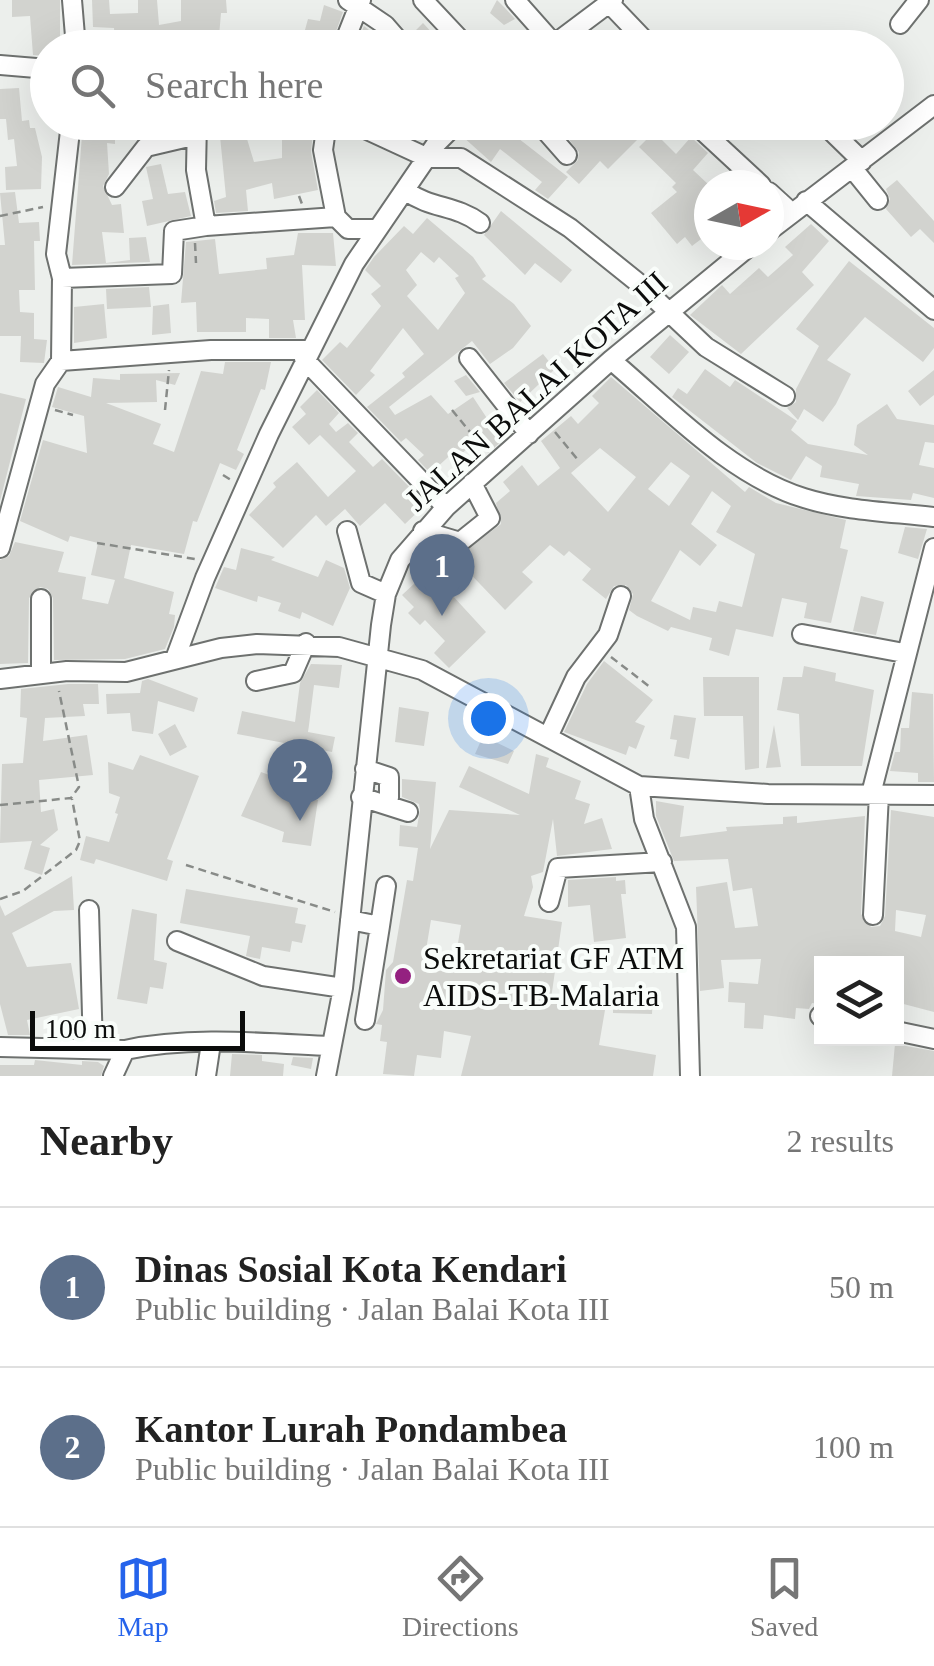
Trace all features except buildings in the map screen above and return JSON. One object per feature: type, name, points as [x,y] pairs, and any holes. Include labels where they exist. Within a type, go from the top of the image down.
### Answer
[{"type":"street","points":[[72,0],[74,30]]},
{"type":"street","points":[[422,0],[451,30]]},
{"type":"street","points":[[514,0],[538,30]]},
{"type":"street","points":[[900,24],[919,0]]},
{"type":"street","points":[[928,0],[934,6]]},
{"type":"street","points":[[347,30],[355,2],[385,30]]},
{"type":"street","points":[[573,30],[611,2],[636,30]]},
{"type":"street","points":[[0,65],[30,68]]},
{"type":"street","points":[[904,128],[934,105]]},
{"type":"street","points":[[0,548],[45,384],[61,361],[62,278],[56,254],[68,140]]},
{"type":"street","points":[[115,187],[146,148],[167,140]]},
{"type":"street","points":[[197,140],[196,170],[206,226]]},
{"type":"street","points":[[324,140],[323,150],[354,264]]},
{"type":"street","points":[[389,140],[428,158],[462,158],[570,228],[728,364],[785,396]]},
{"type":"street","points":[[175,659],[212,562],[307,355],[375,229],[443,140]]},
{"type":"street","points":[[458,140],[462,158]]},
{"type":"street","points":[[554,140],[567,155]]},
{"type":"street","points":[[713,140],[746,170]]},
{"type":"street","points":[[837,140],[878,200]]},
{"type":"street","points":[[784,219],[889,140]]},
{"type":"street","points":[[406,191],[428,206],[460,209],[480,223]]},
{"type":"street","points":[[784,200],[934,310]]},
{"type":"street","points":[[62,278],[172,274],[174,231],[206,226],[342,223],[375,229]]},
{"type":"street","name":"JALAN BALAI KOTA III","points":[[326,1076],[343,988],[386,594],[407,547],[446,506],[610,360],[734,260]]},
{"type":"street","points":[[61,361],[286,347],[307,355],[446,506]]},
{"type":"street","points":[[469,358],[529,434]]},
{"type":"street","points":[[610,360],[702,438],[784,490],[810,500],[934,517]]},
{"type":"street","points":[[423,531],[460,542],[478,531],[490,518],[472,483]]},
{"type":"street","points":[[347,531],[361,583],[386,594]]},
{"type":"street","points":[[872,915],[875,794],[904,654],[934,548]]},
{"type":"street","points":[[548,738],[576,676],[611,628],[620,596]]},
{"type":"street","points":[[41,599],[48,672]]},
{"type":"street","points":[[802,634],[904,654]]},
{"type":"street","points":[[256,681],[292,672],[306,643]]},
{"type":"street","points":[[0,680],[48,672],[126,672],[222,648],[306,643],[378,655],[422,670],[640,786],[768,794],[934,795]]},
{"type":"street","points":[[365,769],[389,778],[389,798]]},
{"type":"street","points":[[640,786],[644,819],[686,927],[690,1076]]},
{"type":"street","points":[[361,797],[408,812]]},
{"type":"street","points":[[549,902],[557,869],[662,862]]},
{"type":"street","points":[[365,1020],[386,886]]},
{"type":"street","points":[[89,910],[92,1048]]},
{"type":"street","points":[[350,918],[380,926]]},
{"type":"street","points":[[176,941],[264,976],[343,988]]},
{"type":"street","points":[[904,1033],[934,1039]]},
{"type":"street","points":[[0,1048],[126,1050],[211,1043],[330,1046]]},
{"type":"street","points":[[206,1076],[211,1043]]},
{"type":"street","points":[[113,1076],[126,1050]]},
{"type":"path","points":[[0,216],[60,204]]},
{"type":"path","points":[[165,410],[171,354]]},
{"type":"path","points":[[452,410],[494,462]]},
{"type":"path","points":[[544,420],[578,460]]},
{"type":"path","points":[[97,543],[212,562]]},
{"type":"path","points":[[598,647],[650,687]]},
{"type":"path","points":[[0,899],[22,891],[76,850],[80,841],[72,798],[79,787],[78,764],[48,672]]},
{"type":"path","points":[[0,805],[72,798]]},
{"type":"path","points":[[186,865],[350,918]]},
{"type":"place","name":"Dinas Sosial Kota Kendari","points":[[442,616]]},
{"type":"place","name":"Kantor Lurah Pondambea","points":[[300,821]]},
{"type":"place","name":"Sekretariat GF ATM AIDS-TB-Malaria","points":[[403,976]]}]
